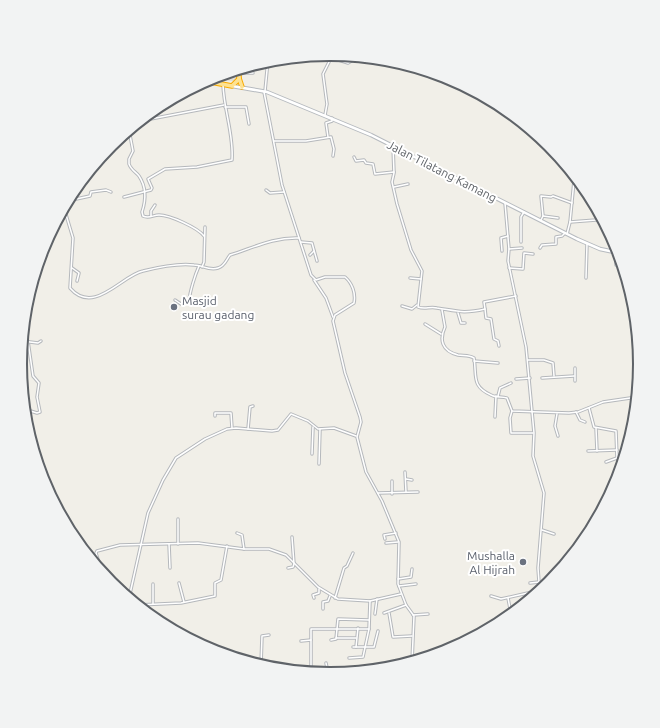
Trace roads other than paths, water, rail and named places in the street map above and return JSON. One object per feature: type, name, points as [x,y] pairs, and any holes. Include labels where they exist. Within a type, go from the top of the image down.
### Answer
[{"type":"highway","points":[[216,83],[232,86],[237,82],[238,75]]},
{"type":"highway","points":[[239,75],[242,87]]},
{"type":"street","points":[[325,115],[326,104],[323,74],[329,61]]},
{"type":"street","points":[[267,68],[264,91],[284,192],[314,279],[326,298],[333,317],[345,373],[361,422],[357,437],[366,472],[378,493],[399,542],[399,586],[406,605],[413,615],[412,656]]},
{"type":"street","points":[[246,73],[253,73]]},
{"type":"street","points":[[124,197],[145,192],[152,188],[148,179],[165,169],[197,167],[232,160],[233,146],[224,106],[223,85]]},
{"type":"street","name":"Jalan Tilatang Kamang","points":[[232,86],[264,91],[332,118],[393,146],[566,233],[600,249],[611,251]]},
{"type":"street","points":[[153,119],[224,106],[246,107],[249,124]]},
{"type":"street","points":[[332,118],[332,121],[326,123],[328,137],[332,139],[334,149],[333,156]]},
{"type":"street","points":[[130,136],[133,151],[129,159],[129,164],[139,177],[145,192],[146,202],[142,213],[145,217],[161,216],[179,220],[186,226],[199,230],[204,236]]},
{"type":"street","points":[[274,141],[306,141],[328,137]]},
{"type":"street","points":[[393,146],[393,187],[410,248],[421,270],[417,305],[412,309],[402,306]]},
{"type":"street","points":[[354,157],[356,161],[364,160],[366,164],[373,164],[375,174],[394,172]]},
{"type":"street","points":[[393,187],[408,184]]},
{"type":"street","points":[[540,248],[542,245],[556,244],[556,237],[562,236],[566,233],[570,222],[574,185]]},
{"type":"street","points":[[76,199],[90,196],[92,192],[108,190],[111,192]]},
{"type":"street","points":[[266,190],[270,193],[284,192]]},
{"type":"street","points":[[541,220],[543,216],[540,196],[550,197],[552,195],[572,203]]},
{"type":"street","points":[[505,202],[504,210],[508,236],[509,268],[528,360],[534,433],[533,454],[545,496],[542,530],[538,549],[538,582],[530,582]]},
{"type":"street","points":[[151,217],[151,211],[155,205]]},
{"type":"street","points":[[521,242],[521,218],[524,212]]},
{"type":"street","points":[[66,215],[73,238],[70,288],[80,295],[90,296],[108,293],[129,277],[141,271],[177,265],[220,268],[227,262],[230,255],[242,252],[260,243],[286,238],[299,238]]},
{"type":"street","points":[[543,216],[558,218]]},
{"type":"street","points":[[570,222],[596,220]]},
{"type":"street","points":[[202,267],[204,262],[205,227]]},
{"type":"street","points":[[502,251],[501,238],[508,236]]},
{"type":"street","points":[[301,242],[312,243],[317,261]]},
{"type":"street","points":[[586,278],[587,242]]},
{"type":"street","points":[[509,248],[522,248]]},
{"type":"street","points":[[310,255],[314,251]]},
{"type":"street","points":[[509,268],[523,269],[524,253],[533,254]]},
{"type":"street","points":[[175,300],[181,304],[188,302],[190,290],[196,280],[199,266]]},
{"type":"street","points":[[72,268],[79,273],[77,281]]},
{"type":"street","points":[[314,279],[341,276],[348,280],[355,295],[354,303],[338,312],[333,317]]},
{"type":"street","points":[[410,278],[421,279]]},
{"type":"street","points":[[499,346],[498,341],[494,339],[491,319],[486,318],[484,302],[516,296]]},
{"type":"street","points":[[417,305],[427,309],[436,308],[458,313],[485,309]]},
{"type":"street","points":[[442,310],[446,327],[441,334],[442,342],[447,350],[458,355],[473,357],[475,377],[478,387],[497,396],[507,398],[512,411],[510,418],[511,432],[534,433]]},
{"type":"street","points":[[458,313],[461,323],[465,323]]},
{"type":"street","points":[[425,324],[441,334]]},
{"type":"street","points":[[28,341],[38,343],[41,341]]},
{"type":"street","points":[[28,342],[33,376],[39,383],[37,397],[40,412],[38,413],[31,411]]},
{"type":"street","points":[[528,360],[544,360],[553,363],[554,376]]},
{"type":"street","points":[[474,361],[498,363]]},
{"type":"street","points":[[574,381],[575,368]]},
{"type":"street","points":[[542,378],[554,376],[574,376]]},
{"type":"street","points":[[516,379],[530,378]]},
{"type":"street","points":[[494,417],[497,396],[500,388],[511,383]]},
{"type":"street","points":[[512,411],[557,414],[576,412],[603,402],[631,398]]},
{"type":"street","points":[[248,429],[250,407],[253,406]]},
{"type":"street","points":[[589,408],[593,426],[596,428],[597,452]]},
{"type":"street","points":[[215,416],[215,412],[232,413],[232,428]]},
{"type":"street","points":[[576,412],[580,420],[585,422]]},
{"type":"street","points":[[130,592],[145,523],[152,503],[174,461],[179,455],[205,439],[232,428],[278,430],[291,414],[308,421],[320,429],[333,428],[357,437]]},
{"type":"street","points":[[557,414],[555,426],[558,436]]},
{"type":"street","points":[[312,454],[314,426]]},
{"type":"street","points":[[596,428],[615,430],[617,450],[616,459],[606,462]]},
{"type":"street","points":[[319,464],[320,429]]},
{"type":"street","points":[[588,451],[597,452],[617,450]]},
{"type":"street","points":[[405,472],[406,492]]},
{"type":"street","points":[[406,479],[412,480]]},
{"type":"street","points":[[392,481],[392,494]]},
{"type":"street","points":[[378,493],[392,494],[418,492]]},
{"type":"street","points":[[178,519],[178,544]]},
{"type":"street","points":[[542,530],[554,534]]},
{"type":"street","points":[[237,533],[242,535],[244,549]]},
{"type":"street","points":[[385,539],[384,535],[396,533]]},
{"type":"street","points":[[292,537],[294,564]]},
{"type":"street","points":[[386,543],[399,542]]},
{"type":"street","points":[[98,558],[97,551],[117,546],[198,543],[244,549],[272,549],[286,555],[318,587],[335,598],[370,601],[401,594]]},
{"type":"street","points":[[169,544],[170,568]]},
{"type":"street","points":[[147,604],[184,602],[215,596],[215,583],[222,580],[227,546]]},
{"type":"street","points":[[335,598],[340,577],[353,553]]},
{"type":"street","points":[[288,568],[293,567],[294,564]]},
{"type":"street","points":[[398,579],[411,577],[412,569]]},
{"type":"street","points":[[179,583],[184,602]]},
{"type":"street","points":[[152,584],[153,604]]},
{"type":"street","points":[[399,586],[416,584]]},
{"type":"street","points":[[314,598],[313,595],[319,593],[318,587]]},
{"type":"street","points":[[491,596],[499,599],[529,593]]},
{"type":"street","points":[[323,610],[323,602],[328,601],[330,596]]},
{"type":"street","points":[[508,598],[510,607]]},
{"type":"street","points":[[375,614],[377,599]]},
{"type":"street","points":[[349,658],[363,658],[369,629],[370,601]]},
{"type":"street","points":[[384,613],[389,613],[406,605]]},
{"type":"street","points":[[389,613],[393,637],[412,636]]},
{"type":"street","points":[[413,615],[428,614]]},
{"type":"street","points":[[336,638],[338,619],[369,620]]},
{"type":"street","points":[[356,647],[358,628]]},
{"type":"street","points":[[311,666],[311,629],[369,629]]},
{"type":"street","points":[[352,647],[374,647],[378,630]]},
{"type":"street","points":[[261,659],[262,636],[269,634]]},
{"type":"street","points":[[331,640],[336,638],[356,638]]},
{"type":"street","points":[[301,641],[311,640]]},
{"type":"street","points":[[326,662],[327,667]]},
{"type":"place","name":"Masjid surau gadang","points":[[174,307]]},
{"type":"place","name":"Mushalla Al Hijrah","points":[[523,562]]}]
